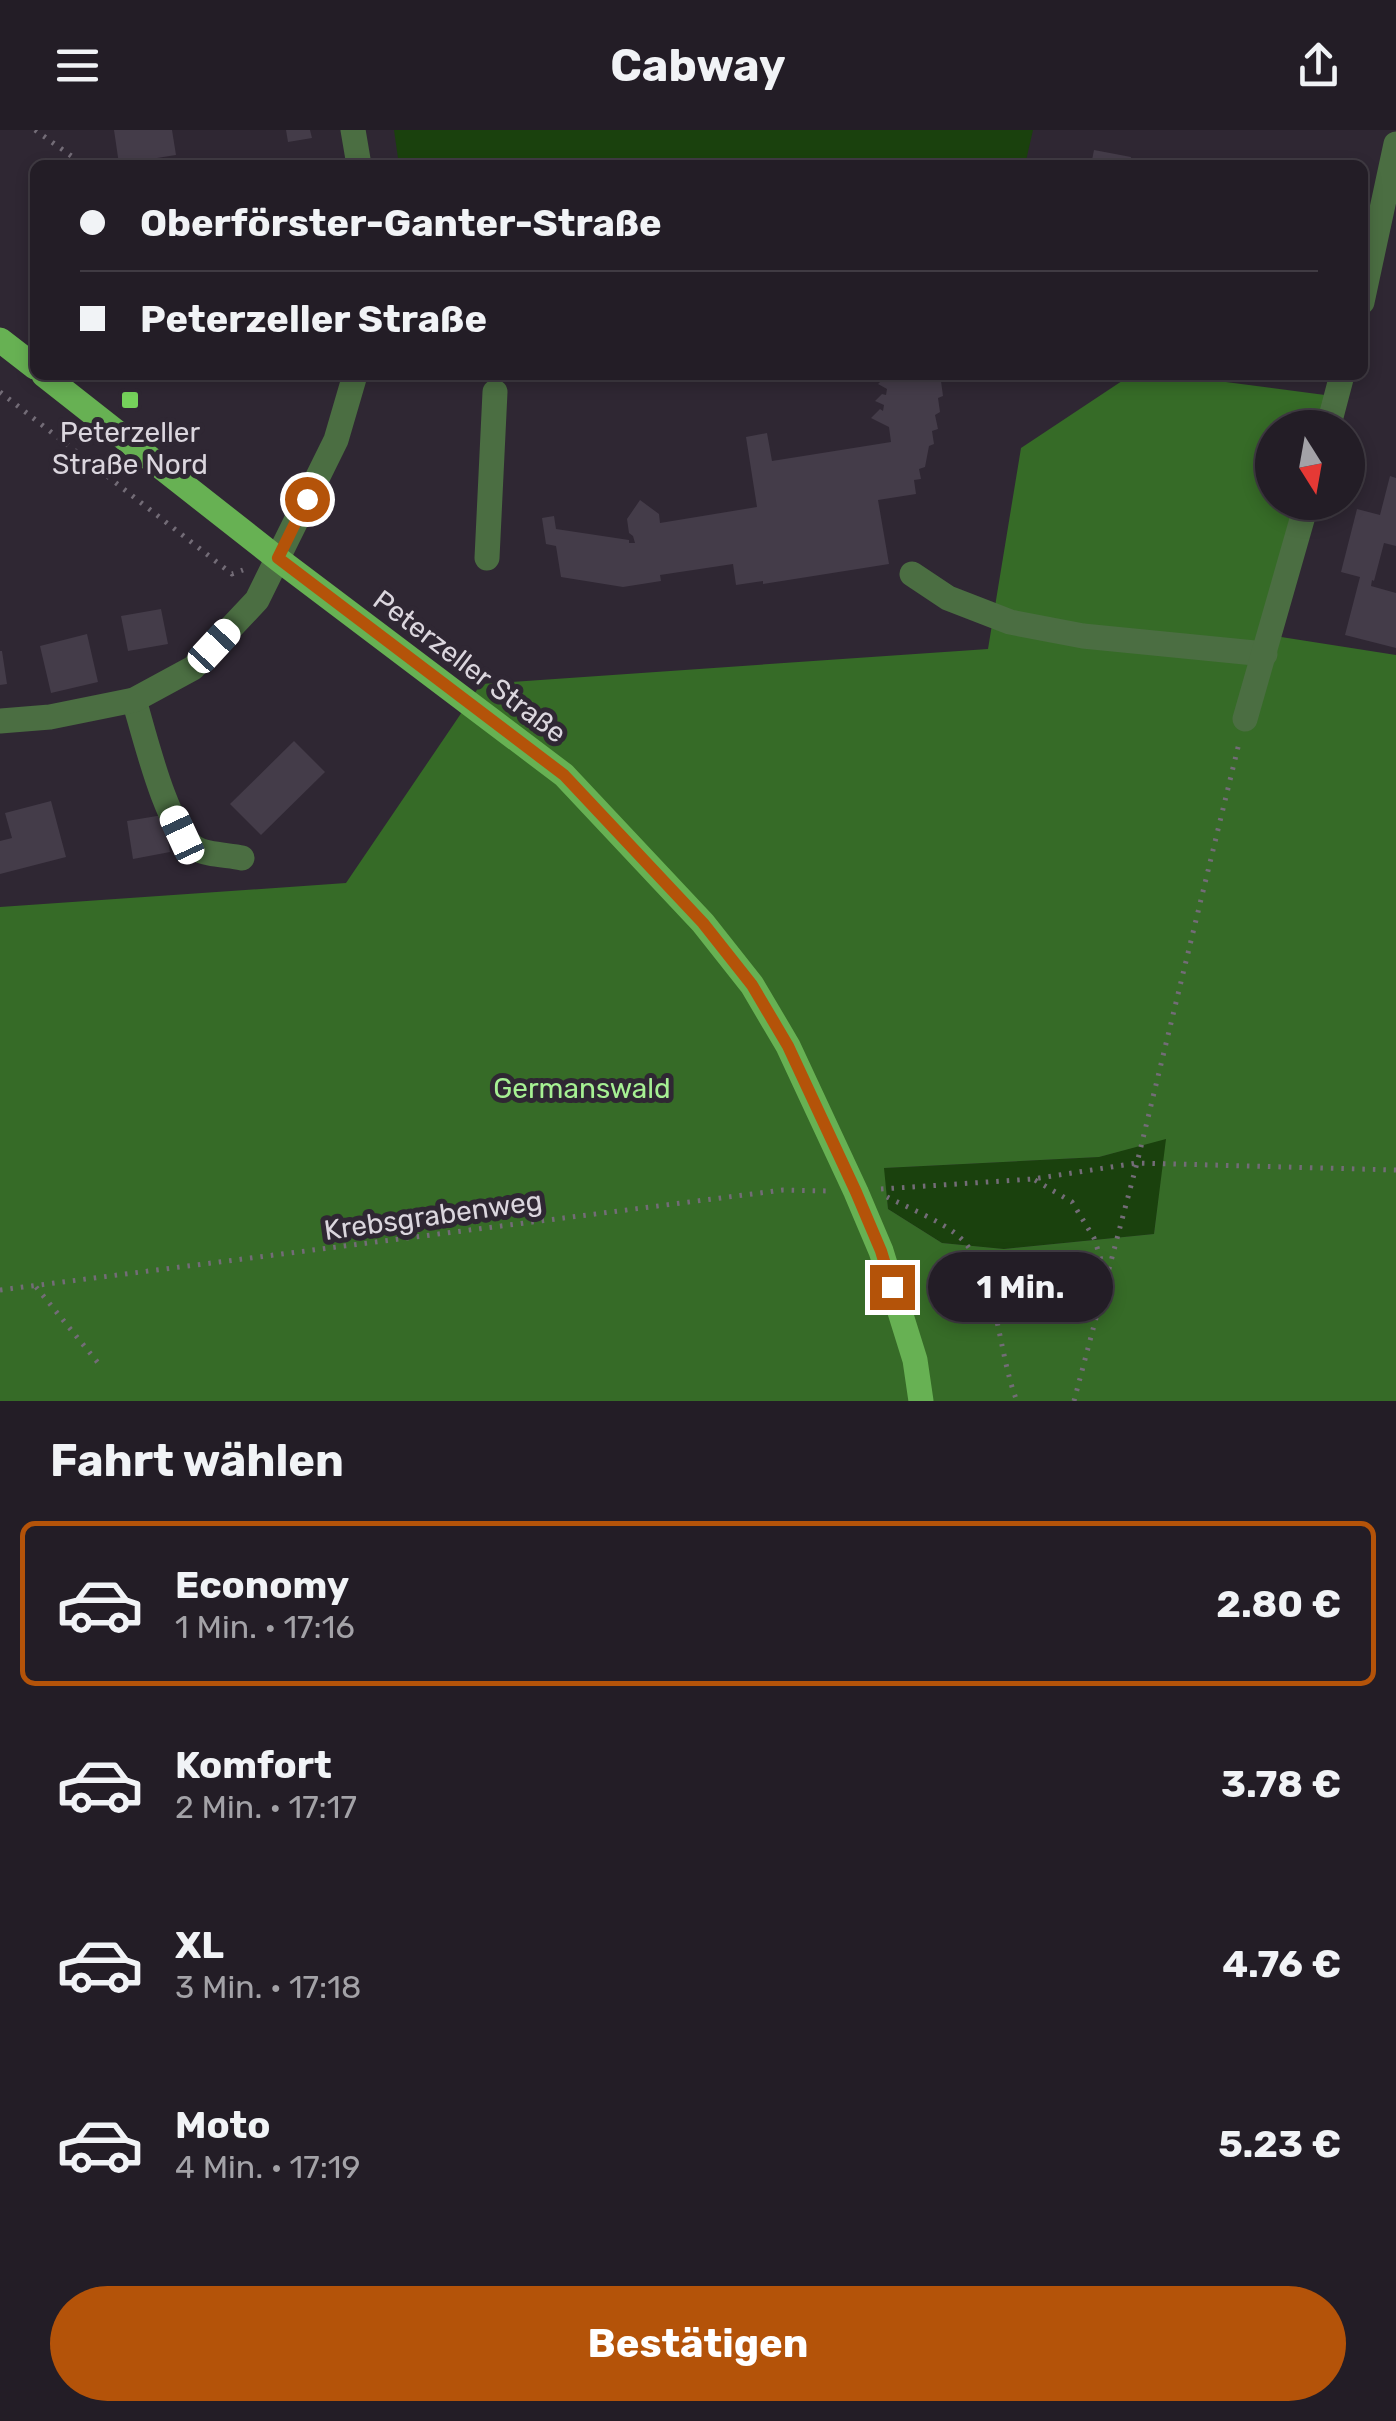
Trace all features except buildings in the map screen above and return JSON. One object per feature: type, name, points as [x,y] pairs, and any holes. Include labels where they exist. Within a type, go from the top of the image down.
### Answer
[{"type":"main road","points":[[0,340],[30,364]]},
{"type":"main road","name":"Peterzeller Straße","points":[[50,380],[564,775],[703,923],[752,985],[788,1046],[856,1192],[881,1251],[915,1360],[921,1401]]},
{"type":"street","points":[[353,130],[358,160]]},
{"type":"street","points":[[1368,274],[1396,144]]},
{"type":"street","points":[[0,720],[50,717],[134,700],[193,668],[257,600],[336,440],[354,380]]},
{"type":"street","points":[[1333,410],[1341,380]]},
{"type":"street","points":[[487,558],[495,392]]},
{"type":"street","points":[[1245,719],[1302,520]]},
{"type":"street","points":[[912,574],[948,598],[1010,622],[1084,636],[1265,654]]},
{"type":"street","points":[[134,700],[166,802],[182,835],[196,850],[242,858]]},
{"type":"path","points":[[36,130],[77,160]]},
{"type":"path","points":[[0,392],[232,574],[278,558]]},
{"type":"path","points":[[1074,1401],[1137,1163],[1245,719]]},
{"type":"path","points":[[1017,1401],[1009,1382],[984,1273],[972,1253],[957,1234],[871,1190],[1033,1179],[1137,1163],[1396,1170]]},
{"type":"path","points":[[1033,1179],[1072,1202],[1094,1238],[1107,1278]]},
{"type":"path","name":"Krebsgrabenweg","points":[[0,1290],[783,1190],[856,1192]]},
{"type":"path","points":[[36,1287],[98,1364]]},
{"type":"green space","points":[[394,130],[1033,130],[1026,160],[398,160]]},
{"type":"green space","name":"Germanswald","points":[[1123,380],[1210,380],[1325,395],[1321,410],[1255,410],[1255,520],[1296,520],[1269,635],[1396,655],[1396,1401],[0,1401],[0,907],[346,883],[481,684],[988,649],[1021,448]],"holes":[[[1166,1139],[1154,1234],[1004,1249],[942,1243],[888,1209],[884,1168],[1099,1157]]]},
{"type":"green space","points":[[1167,1138],[1154,1234],[1003,1249],[942,1243],[888,1209],[883,1168],[1099,1157]]},
{"type":"place","name":"Peterzeller Straße Nord","points":[[130,400]]},
{"type":"route","points":[[307,499],[278,558],[564,775],[703,923],[752,985],[788,1046],[856,1192],[892,1287]]}]
